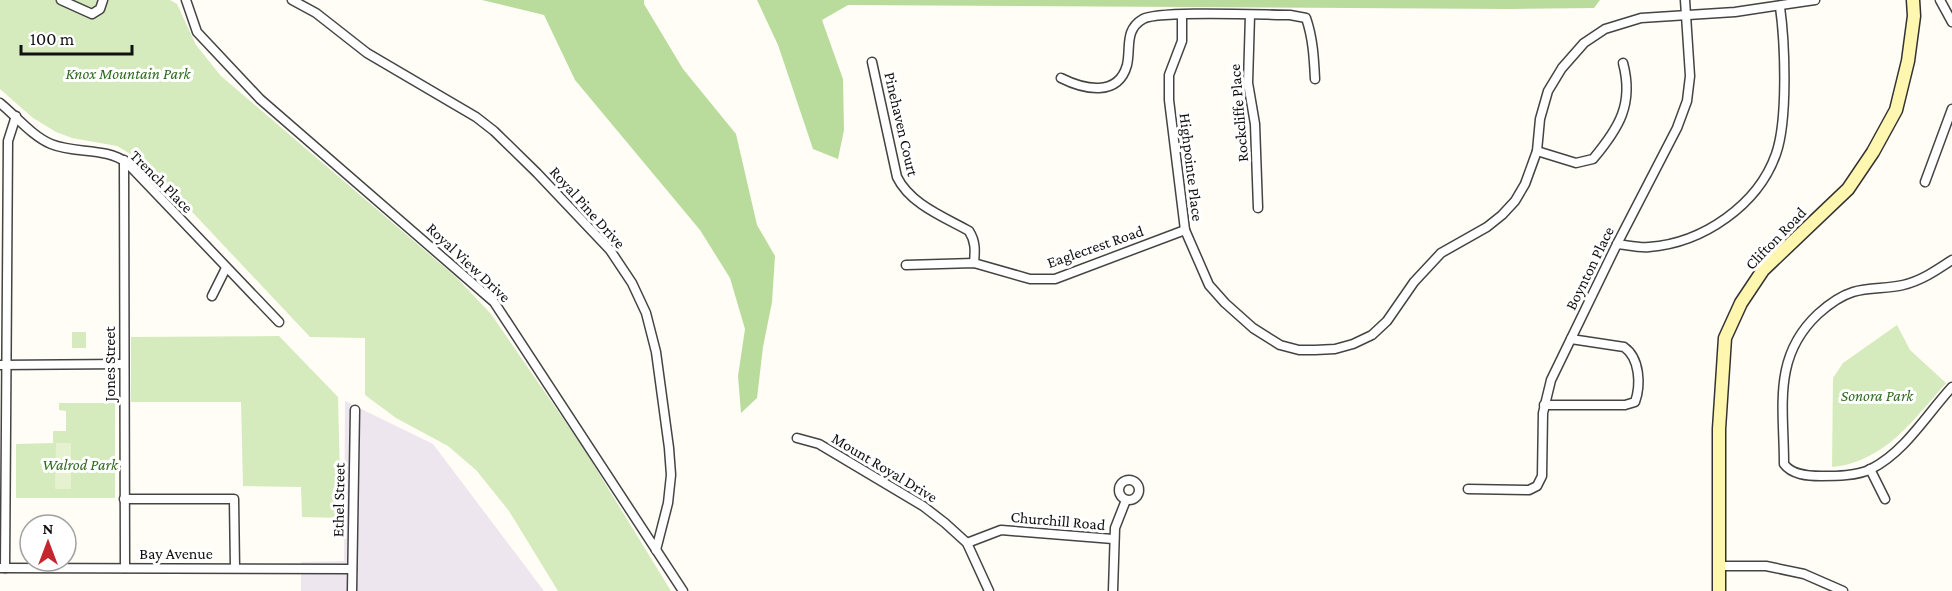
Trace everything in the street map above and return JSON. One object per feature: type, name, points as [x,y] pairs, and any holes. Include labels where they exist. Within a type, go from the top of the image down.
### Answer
[{"type":"main road","name":"Clifton Road","points":[[1719,591],[1719,429],[1725,338],[1741,303],[1763,270],[1848,189],[1873,152],[1896,110],[1908,61],[1914,16],[1913,0]]},
{"type":"street","points":[[61,0],[92,14],[100,9],[103,0]]},
{"type":"street","name":"Royal View Drive","points":[[186,0],[197,32],[260,99],[494,302],[683,591]]},
{"type":"street","name":"Royal Pine Drive","points":[[292,0],[316,13],[367,53],[476,117],[494,131],[610,250],[632,283],[646,313],[656,352],[669,448],[671,475],[668,503],[656,550]]},
{"type":"street","name":"Boynton Place","points":[[1468,489],[1528,490],[1537,486],[1542,476],[1544,405],[1551,380],[1677,128],[1687,101],[1690,76],[1685,0]]},
{"type":"street","name":"Highpointe Place","points":[[1182,15],[1182,41],[1169,75],[1169,100],[1185,230],[1209,285],[1225,303],[1253,328],[1280,345],[1299,350],[1335,349],[1372,335],[1387,321],[1414,282],[1441,253],[1468,240],[1502,215],[1515,201],[1525,184],[1537,151],[1540,119],[1548,91],[1562,68],[1584,43],[1616,24],[1641,18],[1735,12],[1815,0]]},
{"type":"street","points":[[1940,0],[1952,22]]},
{"type":"street","points":[[1617,244],[1648,248],[1677,243],[1700,234],[1742,206],[1760,184],[1776,155],[1782,131],[1783,50],[1780,7]]},
{"type":"street","name":"Rockcliffe Place","points":[[1250,15],[1248,83],[1255,124],[1258,208]]},
{"type":"street","points":[[1061,78],[1077,86],[1096,89],[1112,85],[1120,77],[1126,65],[1128,39],[1138,22],[1146,17],[1290,15],[1306,18],[1312,45],[1315,79]]},
{"type":"street","name":"Pinehaven Court","points":[[872,62],[897,177],[902,189],[919,202],[969,231],[976,248],[974,263]]},
{"type":"street","points":[[1537,151],[1553,154],[1576,163],[1593,159],[1619,124],[1627,99],[1628,81],[1623,63]]},
{"type":"street","name":"Trench Place","points":[[0,103],[43,140],[124,160],[279,322]]},
{"type":"street","points":[[1925,182],[1952,109]]},
{"type":"street","points":[[3,568],[4,248],[8,141],[16,117]]},
{"type":"street","name":"Jones Street","points":[[124,160],[125,568]]},
{"type":"street","name":"Eaglecrest Road","points":[[906,265],[974,263],[1030,279],[1054,279],[1185,230]]},
{"type":"street","points":[[1952,260],[1928,276],[1904,285],[1853,292],[1835,301],[1809,322],[1788,356],[1784,374],[1784,464],[1788,470],[1808,476],[1838,476],[1870,469],[1899,449],[1952,387]]},
{"type":"street","points":[[212,296],[226,268]]},
{"type":"street","points":[[1544,405],[1625,405],[1635,402],[1638,394],[1637,363],[1631,352],[1624,347],[1571,339]]},
{"type":"street","points":[[3,365],[124,364]]},
{"type":"street","name":"Ethel Street","points":[[352,591],[355,410]]},
{"type":"street","name":"Mount Royal Drive","points":[[797,438],[819,444],[923,506],[967,543],[989,591]]},
{"type":"street","points":[[1870,469],[1885,499]]},
{"type":"street","points":[[124,499],[234,499],[235,568]]},
{"type":"street","points":[[1113,591],[1114,528],[1126,500]]},
{"type":"street","name":"Churchill Road","points":[[967,543],[1001,530],[1113,539]]},
{"type":"street","points":[[1720,566],[1766,566],[1804,574],[1843,591]]},
{"type":"street","name":"Bay Avenue","points":[[3,568],[352,569]]},
{"type":"shaded area","points":[[345,401],[433,444],[544,591],[301,591],[301,562],[344,561]]},
{"type":"green space","name":"Knox Mountain Park","points":[[0,0],[170,0],[177,4],[196,45],[221,76],[457,278],[491,314],[584,449],[671,591],[558,591],[509,511],[476,470],[448,446],[396,418],[365,395],[365,338],[310,337],[146,163],[117,146],[72,138],[56,132],[33,118],[0,89]]},
{"type":"green space","points":[[482,0],[644,0],[644,4],[683,69],[736,134],[757,225],[775,256],[772,302],[763,347],[757,398],[741,413],[738,376],[745,329],[730,278],[700,230],[575,80],[544,15]]},
{"type":"green space","points":[[757,0],[1600,0],[1594,8],[1510,9],[848,5],[822,20],[843,79],[844,130],[838,159],[813,149],[778,45]]},
{"type":"green space","name":"Sonora Park","points":[[1897,325],[1910,350],[1946,383],[1910,424],[1883,448],[1868,457],[1832,467],[1833,378],[1843,363]]},
{"type":"green space","points":[[72,332],[86,332],[86,348],[72,348]]},
{"type":"green space","points":[[279,336],[338,397],[341,518],[302,517],[301,487],[243,486],[241,402],[131,402],[131,337]]},
{"type":"green space","name":"Walrod Park","points":[[59,403],[115,403],[115,498],[16,498],[16,444],[53,443],[53,431],[66,431],[66,411],[59,410]]},
{"type":"green space","points":[[56,443],[71,443],[71,489],[55,489]]}]
